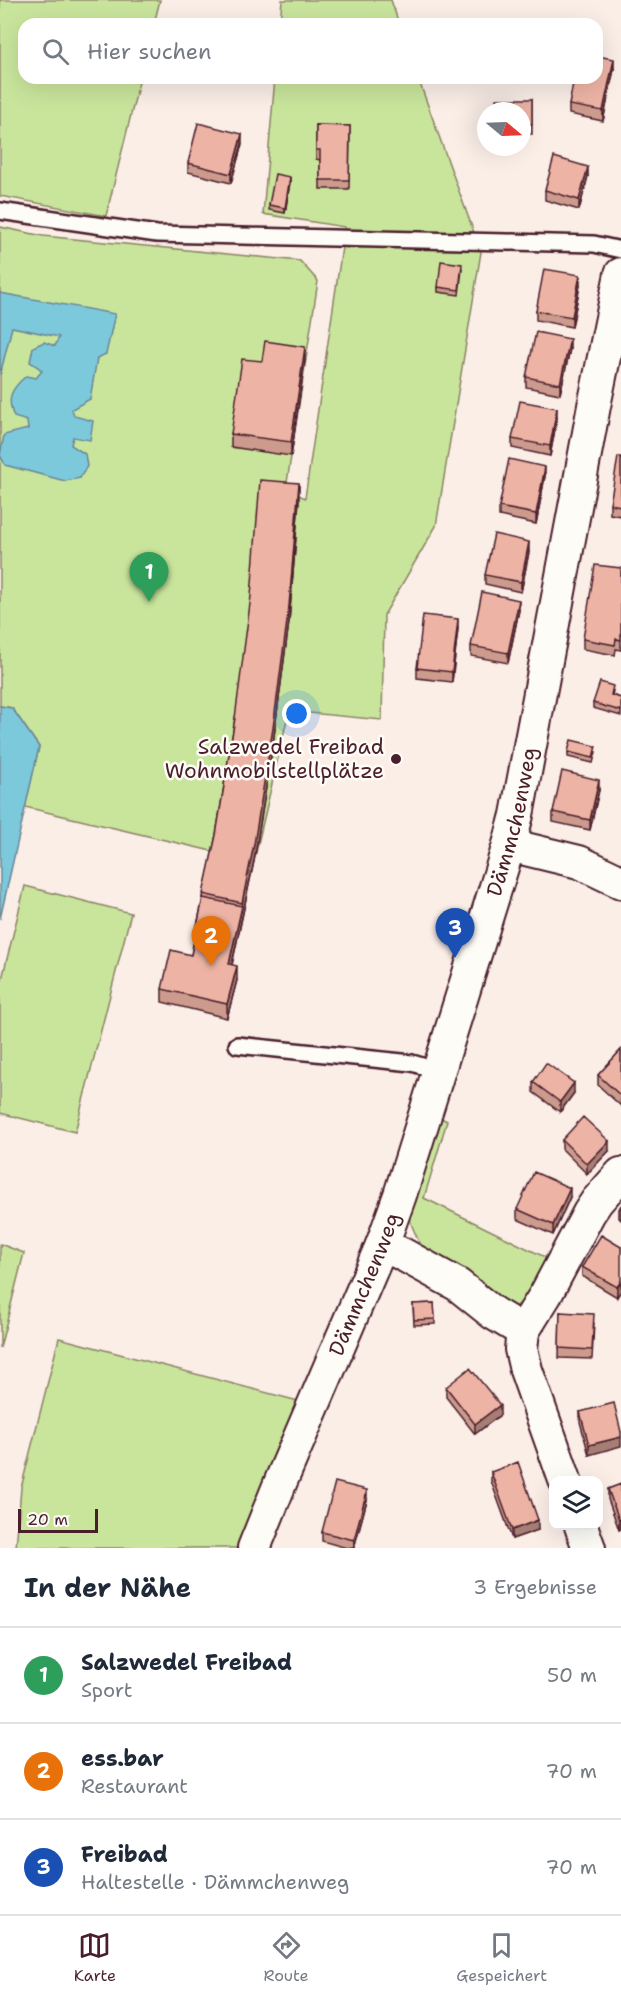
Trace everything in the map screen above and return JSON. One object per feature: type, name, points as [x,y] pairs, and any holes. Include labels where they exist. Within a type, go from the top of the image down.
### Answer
[{"type":"street","name":"Dämmchenweg","points":[[254,1548],[382,1245],[400,1195],[509,845],[528,762],[621,274]]},
{"type":"street","points":[[509,845],[579,862],[621,882]]},
{"type":"street","points":[[564,1476],[526,1370],[521,1349],[523,1331],[546,1294],[592,1207],[621,1174]]},
{"type":"street","points":[[382,1245],[458,1285],[494,1313],[523,1331]]},
{"type":"street","points":[[582,1530],[589,1548]]},
{"type":"lane","points":[[0,211],[157,234],[594,244],[621,250]]},
{"type":"lane","points":[[237,1046],[412,1063],[439,1071]]},
{"type":"green space","points":[[0,0],[160,0],[156,18],[18,18],[18,84],[139,84],[106,216],[0,196]]},
{"type":"green space","points":[[282,0],[391,0],[397,18],[280,18]]},
{"type":"green space","points":[[274,84],[420,84],[481,252],[436,526],[384,615],[382,720],[289,711],[254,861],[25,807],[39,747],[12,708],[0,706],[0,227],[43,236],[300,261],[318,281],[286,489],[305,498],[345,227],[263,214]]},
{"type":"green space","points":[[25,886],[131,913],[75,1132],[0,1113],[0,987]]},
{"type":"green space","points":[[437,1116],[447,1121],[424,1198],[551,1260],[530,1299],[510,1309],[425,1256],[409,1219]]},
{"type":"green space","points":[[0,1244],[24,1253],[0,1348]]},
{"type":"green space","points":[[59,1338],[302,1402],[245,1548],[16,1548],[21,1488]]},
{"type":"water","points":[[0,293],[115,314],[106,354],[97,358],[90,399],[72,409],[74,416],[93,421],[90,440],[73,437],[71,445],[85,454],[87,466],[80,478],[65,481],[5,465],[0,455],[4,435],[28,429],[27,421],[14,417],[10,399],[17,385],[26,376],[36,378],[42,371],[30,362],[33,347],[44,342],[55,346],[59,337],[12,327],[0,375]]},
{"type":"water","points":[[0,706],[12,708],[39,747],[0,919]]},
{"type":"building","points":[[603,57],[614,59],[603,111],[569,105],[573,84],[603,84]]},
{"type":"building","points":[[496,99],[532,99],[532,124],[531,102],[496,102]]},
{"type":"building","points":[[198,123],[242,134],[231,174],[188,163]]},
{"type":"building","points":[[316,125],[350,126],[349,180],[320,180],[320,150],[316,150]]},
{"type":"building","points":[[554,157],[588,167],[579,200],[545,190]]},
{"type":"building","points":[[275,174],[290,177],[285,208],[269,205]]},
{"type":"building","points":[[441,261],[462,264],[459,290],[438,287]]},
{"type":"building","points":[[544,269],[580,275],[572,317],[536,311]]},
{"type":"building","points":[[536,332],[570,339],[560,384],[526,377]]},
{"type":"building","points":[[265,341],[305,347],[291,442],[231,434],[242,359],[262,361]]},
{"type":"building","points":[[520,401],[557,408],[550,446],[512,439]]},
{"type":"building","points":[[618,457],[621,457],[621,506],[610,504]]},
{"type":"building","points":[[509,459],[545,467],[536,514],[499,507]]},
{"type":"building","points":[[260,480],[299,483],[289,606],[273,728],[242,903],[203,894],[216,835],[235,718],[251,596]]},
{"type":"building","points":[[494,534],[529,542],[521,582],[485,575]]},
{"type":"building","points":[[595,565],[621,568],[621,640],[616,639],[615,645],[583,639]]},
{"type":"building","points":[[482,592],[519,600],[508,653],[471,646]]},
{"type":"building","points":[[423,615],[458,619],[452,672],[417,668]]},
{"type":"building","points":[[600,682],[613,686],[611,695],[621,698],[621,711],[593,703]]},
{"type":"building","points":[[571,740],[596,746],[593,758],[568,752]]},
{"type":"building","points":[[562,771],[599,780],[590,820],[553,812]]},
{"type":"building","points":[[203,898],[242,906],[229,964],[237,966],[227,1004],[162,989],[171,950],[191,955]]},
{"type":"building","points":[[621,1050],[621,1096],[598,1075]]},
{"type":"building","points":[[546,1063],[574,1083],[560,1102],[533,1082]]},
{"type":"building","points":[[583,1117],[609,1141],[587,1164],[562,1140]]},
{"type":"building","points":[[534,1172],[570,1188],[553,1225],[517,1209]]},
{"type":"building","points":[[601,1235],[621,1247],[621,1281],[617,1287],[582,1267]]},
{"type":"building","points":[[434,1303],[435,1319],[414,1320],[413,1304]]},
{"type":"building","points":[[560,1312],[594,1314],[592,1350],[559,1348]]},
{"type":"building","points":[[470,1368],[500,1405],[475,1424],[446,1387]]},
{"type":"building","points":[[614,1403],[621,1437],[589,1445],[580,1412]]},
{"type":"building","points":[[518,1462],[538,1520],[512,1530],[491,1472]]},
{"type":"building","points":[[335,1482],[367,1490],[354,1540],[322,1532]]},
{"type":"building","points":[[621,1484],[621,1519],[619,1520],[608,1489]]},
{"type":"place","name":"Salzwedel Freibad","points":[[149,602]]},
{"type":"place","name":"Salzwedel Freibad Wohnmobilstellplätze","points":[[396,759]]},
{"type":"place","name":"Freibad","points":[[455,958]]},
{"type":"place","name":"ess.bar","points":[[211,966]]}]
